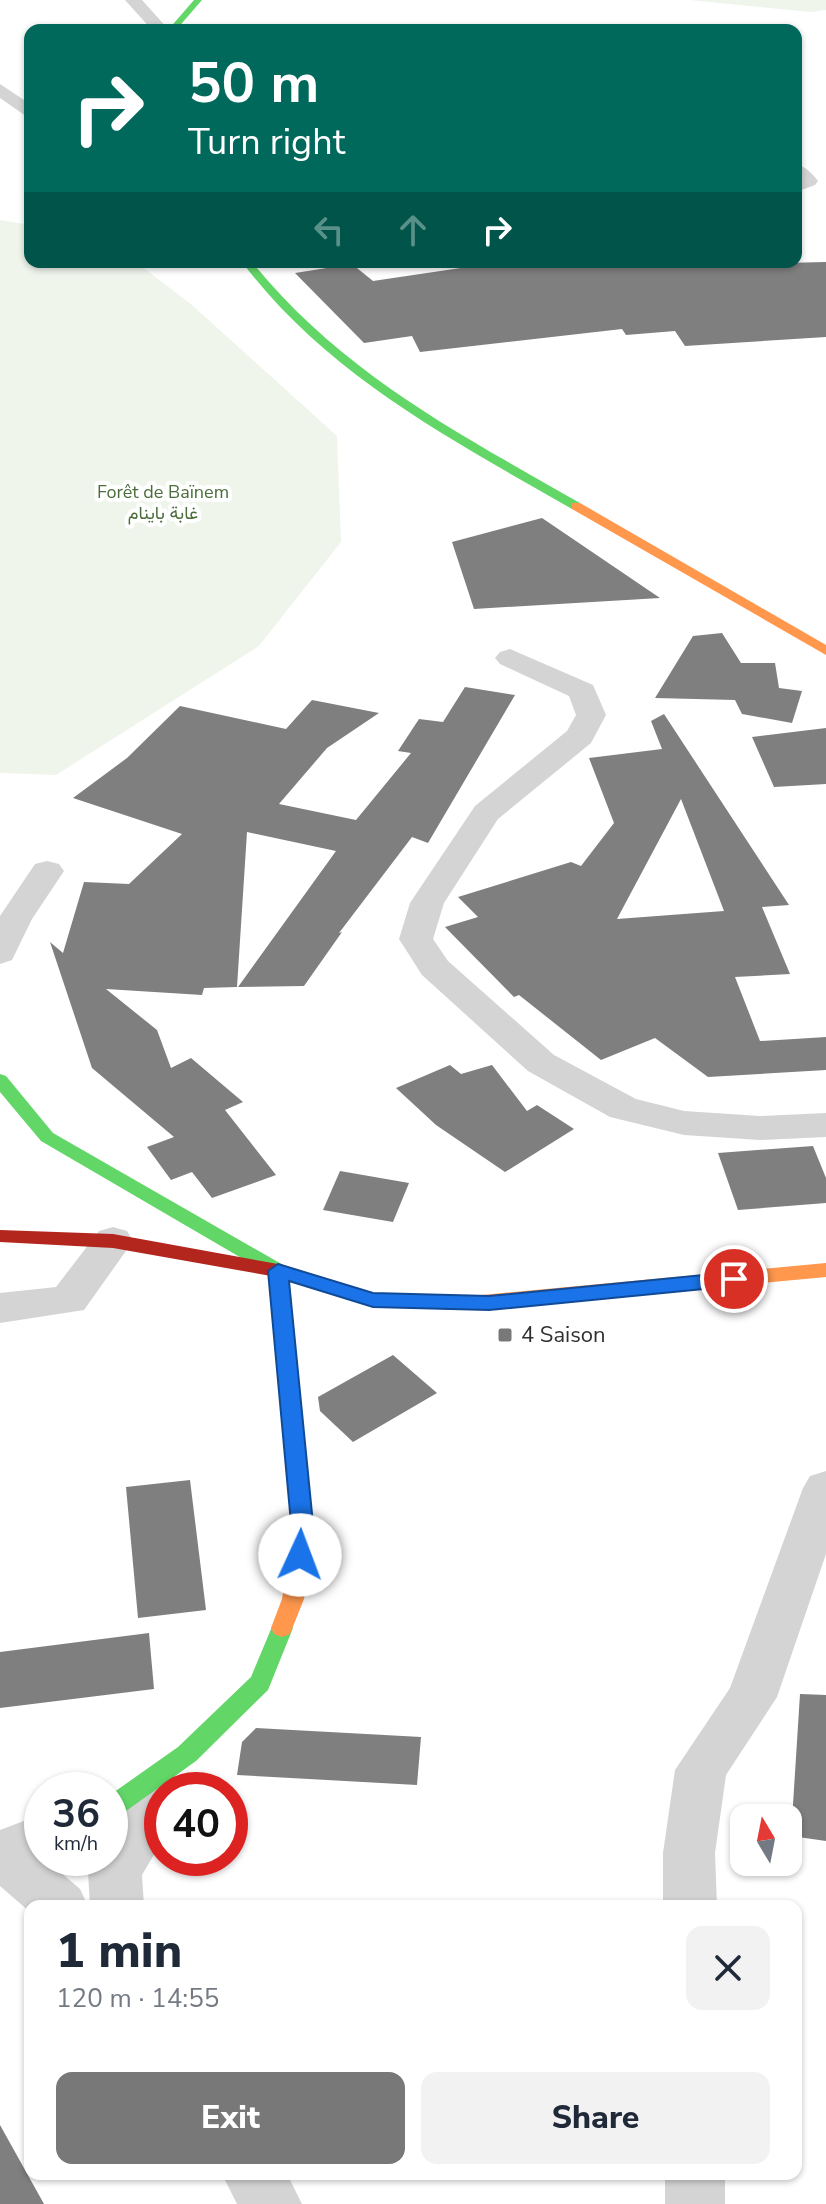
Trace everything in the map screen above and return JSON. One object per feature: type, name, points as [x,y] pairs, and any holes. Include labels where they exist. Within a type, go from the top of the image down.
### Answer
[{"type":"street","points":[[133,0],[155,24]]},
{"type":"street","points":[[177,24],[198,0]]},
{"type":"street","points":[[0,89],[24,109]]},
{"type":"street","points":[[0,111],[24,113]]},
{"type":"street","points":[[251,268],[264,290],[302,332],[376,386],[588,514],[713,581],[826,651]]},
{"type":"street","points":[[510,658],[582,691],[591,715],[580,736],[486,813],[427,903],[416,939],[434,968],[541,1063],[623,1108],[684,1123],[760,1128],[826,1125]]},
{"type":"street","points":[[0,953],[15,919],[47,871]]},
{"type":"street","points":[[0,1080],[47,1137],[278,1271]]},
{"type":"street","points":[[0,1236],[113,1241],[278,1271],[373,1300],[489,1303],[826,1270]]},
{"type":"street","points":[[0,1308],[69,1300],[113,1241]]},
{"type":"street","points":[[178,1772],[260,1683],[293,1599],[303,1534],[278,1271]]},
{"type":"street","points":[[690,1900],[689,1853],[701,1770],[752,1697],[826,1488]]},
{"type":"street","points":[[117,1900],[115,1872],[144,1824]]},
{"type":"street","points":[[24,1844],[0,1853],[54,1900]]},
{"type":"street","points":[[256,2180],[272,2204]]},
{"type":"street","points":[[695,2180],[695,2204]]},
{"type":"green space","points":[[689,0],[826,0],[826,10],[811,12]]},
{"type":"green space","name":"Forêt de Baïnem غابة باينام","points":[[0,220],[24,224],[24,268],[144,268],[192,305],[337,436],[341,542],[259,646],[56,775],[0,773]]},
{"type":"building","points":[[826,262],[826,337],[685,346],[675,331],[626,335],[622,329],[420,352],[412,336],[364,343],[295,273],[327,268],[357,268],[373,281],[461,268],[802,268],[802,263]]},
{"type":"building","points":[[542,518],[660,598],[474,609],[452,542]]},
{"type":"building","points":[[722,633],[741,663],[775,663],[779,688],[802,691],[792,723],[742,714],[735,700],[655,698],[693,636]]},
{"type":"building","points":[[465,687],[515,695],[428,843],[412,837],[339,933],[342,932],[304,986],[238,987],[336,851],[247,832],[237,987],[204,988],[202,995],[106,989],[157,1030],[171,1068],[191,1058],[243,1102],[225,1110],[276,1175],[212,1198],[192,1172],[171,1180],[147,1147],[174,1137],[92,1068],[50,942],[63,953],[84,882],[129,884],[182,834],[73,798],[127,758],[180,706],[286,729],[312,700],[379,713],[327,748],[279,804],[356,820],[411,753],[398,751],[419,719],[443,722]]},
{"type":"building","points":[[664,714],[789,905],[762,907],[790,974],[735,977],[760,1041],[826,1037],[826,1070],[708,1077],[655,1038],[601,1060],[519,995],[514,997],[445,927],[478,917],[458,897],[571,862],[581,866],[614,823],[589,758],[662,749],[651,721]],"holes":[[[681,799],[724,911],[617,919]]]},
{"type":"building","points":[[826,728],[826,784],[774,787],[752,737]]},
{"type":"building","points":[[450,1065],[461,1074],[492,1065],[527,1111],[537,1105],[574,1129],[505,1172],[436,1125],[396,1088]]},
{"type":"building","points":[[813,1146],[826,1178],[826,1203],[738,1210],[718,1153]]},
{"type":"building","points":[[340,1171],[409,1183],[393,1222],[323,1210]]},
{"type":"building","points":[[393,1355],[437,1393],[353,1442],[320,1411],[318,1397]]},
{"type":"building","points":[[190,1480],[206,1610],[138,1618],[126,1487]]},
{"type":"building","points":[[149,1633],[154,1689],[0,1708],[0,1652]]},
{"type":"building","points":[[800,1694],[826,1695],[826,1841],[802,1838],[802,1804],[793,1804]]},
{"type":"building","points":[[256,1728],[421,1737],[417,1785],[248,1776],[248,1772],[237,1772],[242,1742]]},
{"type":"building","points":[[0,2125],[24,2168],[24,2180],[31,2180],[44,2204],[0,2204]]},
{"type":"traffic: fast","points":[[177,24],[198,0]]},
{"type":"traffic: fast","points":[[252,268],[315,337],[355,370],[442,428],[576,506]]},
{"type":"traffic: fast","points":[[0,1080],[47,1137],[278,1271],[283,1321]]},
{"type":"traffic: fast","points":[[128,1796],[187,1754],[260,1683],[282,1628]]},
{"type":"traffic: slow","points":[[576,506],[826,651]]},
{"type":"traffic: slow","points":[[471,1303],[826,1270]]},
{"type":"traffic: slow","points":[[282,1628],[293,1599],[303,1534],[283,1321]]},
{"type":"traffic: jam","points":[[0,1236],[113,1241],[278,1271],[373,1300],[471,1303]]},
{"type":"place","name":"4 Saison","points":[[505,1335]]},
{"type":"route","points":[[300,1555],[303,1534],[278,1271],[373,1300],[489,1303],[734,1279]]}]
